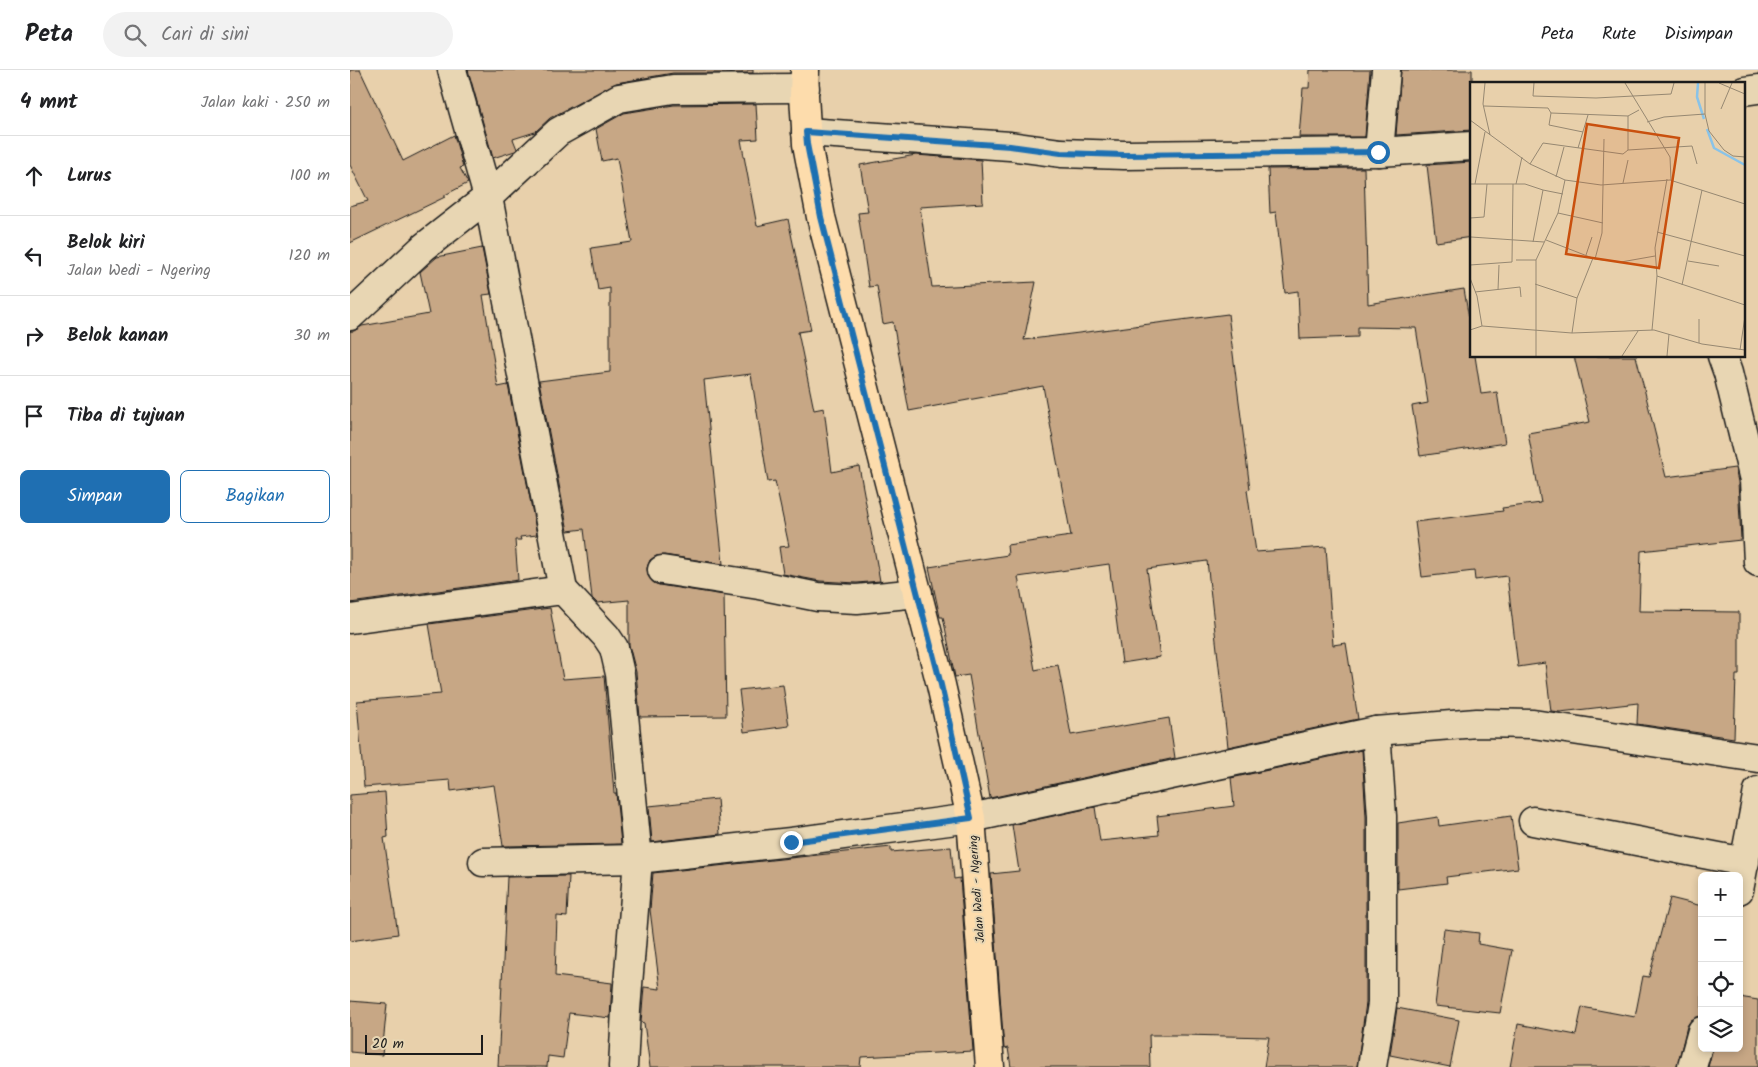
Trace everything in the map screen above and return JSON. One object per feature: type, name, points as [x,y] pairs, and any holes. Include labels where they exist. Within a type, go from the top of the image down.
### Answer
[{"type":"main road","name":"Jalan Wedi - Ngering","points":[[805,79],[807,144],[821,217],[941,685],[971,818],[990,1067]]},
{"type":"street","points":[[452,70],[488,197],[563,590],[606,636],[614,648],[620,674],[638,859],[623,1067]]},
{"type":"street","points":[[1378,152],[1386,70]]},
{"type":"street","points":[[350,316],[424,247],[488,197],[558,132],[619,98],[673,89],[805,79]]},
{"type":"street","points":[[806,132],[1010,146],[1061,153],[1124,155],[1378,152],[1470,146]]},
{"type":"street","points":[[1723,358],[1754,480],[1758,562]]},
{"type":"street","points":[[662,570],[759,585],[818,597],[858,599],[918,593]]},
{"type":"street","points":[[350,619],[563,590]]},
{"type":"street","points":[[484,862],[638,859],[791,842],[971,818],[1376,731],[1477,723],[1533,724],[1758,758]]},
{"type":"street","points":[[1372,1067],[1382,1004],[1382,816],[1376,731]]},
{"type":"street","points":[[1743,872],[1758,791]]},
{"type":"street","points":[[1533,821],[1745,862]]},
{"type":"street","points":[[1692,1067],[1698,1045]]},
{"type":"building","points":[[350,70],[360,70],[403,161],[454,135],[463,167],[460,168],[468,183],[445,195],[445,197],[350,243],[350,206],[368,201],[350,165]]},
{"type":"building","points":[[468,70],[753,70],[753,73],[673,73],[616,83],[550,118],[535,132],[513,139],[517,149],[515,151],[493,158]]},
{"type":"building","points":[[1310,70],[1370,70],[1365,137],[1299,137],[1303,88],[1309,88]]},
{"type":"building","points":[[1401,70],[1472,70],[1472,82],[1470,82],[1470,130],[1396,135]]},
{"type":"building","points":[[756,104],[758,139],[741,140],[757,226],[788,219],[811,330],[798,332],[814,410],[824,408],[832,472],[859,466],[880,581],[857,583],[820,581],[783,574],[779,547],[789,546],[775,481],[768,482],[751,374],[704,380],[723,564],[664,555],[656,556],[650,560],[647,568],[648,576],[659,585],[724,595],[726,716],[640,717],[636,672],[629,645],[629,600],[597,603],[592,598],[584,529],[568,531],[539,381],[610,372],[610,288],[598,290],[591,248],[632,242],[617,158],[602,161],[596,129],[624,113],[674,105]]},
{"type":"building","points":[[916,155],[981,160],[983,203],[920,207],[932,287],[1036,282],[1024,340],[1228,314],[1250,489],[1247,490],[1256,552],[1326,547],[1333,645],[1346,643],[1358,719],[1228,747],[1207,561],[1147,569],[1160,657],[1122,663],[1109,564],[1018,577],[1035,670],[1058,665],[1071,735],[1169,718],[1175,758],[990,798],[969,675],[955,677],[943,617],[940,617],[929,567],[1008,555],[1007,545],[1071,536],[1043,386],[909,411],[893,322],[883,324],[877,286],[869,287],[858,213],[868,212],[860,165]]},
{"type":"building","points":[[1470,162],[1470,237],[1436,242],[1427,165]]},
{"type":"building","points":[[1364,168],[1368,304],[1464,289],[1470,325],[1470,358],[1475,358],[1481,394],[1497,392],[1505,443],[1420,456],[1412,406],[1428,403],[1416,328],[1358,327],[1358,337],[1300,339],[1298,291],[1285,293],[1276,212],[1270,213],[1268,169]]},
{"type":"building","points":[[482,248],[491,294],[483,295],[498,387],[508,385],[537,535],[520,537],[521,540],[515,540],[518,580],[350,603],[350,331],[354,331],[362,326],[429,314],[420,272],[437,257]]},
{"type":"building","points":[[1574,358],[1636,358],[1666,477],[1735,468],[1738,482],[1741,540],[1641,551],[1639,611],[1739,612],[1739,675],[1736,675],[1734,738],[1637,724],[1638,703],[1560,712],[1551,711],[1545,663],[1518,667],[1507,576],[1475,580],[1474,571],[1422,577],[1415,522],[1503,511],[1502,508],[1541,503],[1528,433],[1590,422]]},
{"type":"building","points":[[550,608],[563,679],[604,676],[614,793],[616,793],[621,844],[503,846],[494,785],[451,791],[450,780],[364,787],[357,701],[441,694],[429,624]]},
{"type":"building","points":[[783,685],[789,726],[744,732],[739,690]]},
{"type":"building","points":[[1362,750],[1366,817],[1366,1003],[1357,1067],[1264,1067],[1269,1037],[1149,1035],[1150,1067],[1011,1067],[1008,1048],[1004,1049],[991,874],[1019,871],[1012,825],[1095,807],[1100,841],[1159,835],[1157,816],[1234,806],[1231,778]]},
{"type":"building","points":[[385,792],[388,837],[384,838],[398,934],[350,941],[350,795]]},
{"type":"building","points":[[717,799],[720,834],[652,842],[649,806]]},
{"type":"building","points":[[1511,816],[1518,868],[1446,877],[1447,883],[1398,889],[1398,823],[1438,817],[1439,826]]},
{"type":"building","points":[[891,847],[891,852],[951,847],[954,879],[960,878],[973,1051],[861,1057],[860,1067],[650,1067],[644,1023],[641,1022],[644,987],[660,989],[650,910],[653,873]]},
{"type":"building","points":[[569,876],[567,917],[557,916],[555,976],[612,983],[610,1018],[569,1013],[563,1058],[548,1056],[547,1067],[498,1067],[507,877]]},
{"type":"building","points":[[1670,898],[1698,905],[1698,1017],[1691,1020],[1687,1026],[1677,1067],[1510,1067],[1518,1024],[1576,1035],[1582,1007],[1635,1017],[1643,976],[1649,977]]},
{"type":"building","points":[[1444,929],[1479,933],[1478,944],[1512,950],[1500,1013],[1435,1006]]},
{"type":"building","points":[[1743,998],[1758,1000],[1758,1067],[1708,1067],[1712,1052],[1743,1052]]},
{"type":"building","points":[[350,1001],[387,1004],[382,1055],[350,1052]]},
{"type":"building","points":[[1397,1008],[1459,1020],[1450,1067],[1390,1055]]},
{"type":"route","points":[[791,842],[971,818],[941,685],[821,217],[806,132],[1010,146],[1061,153],[1124,155],[1378,152]]}]
